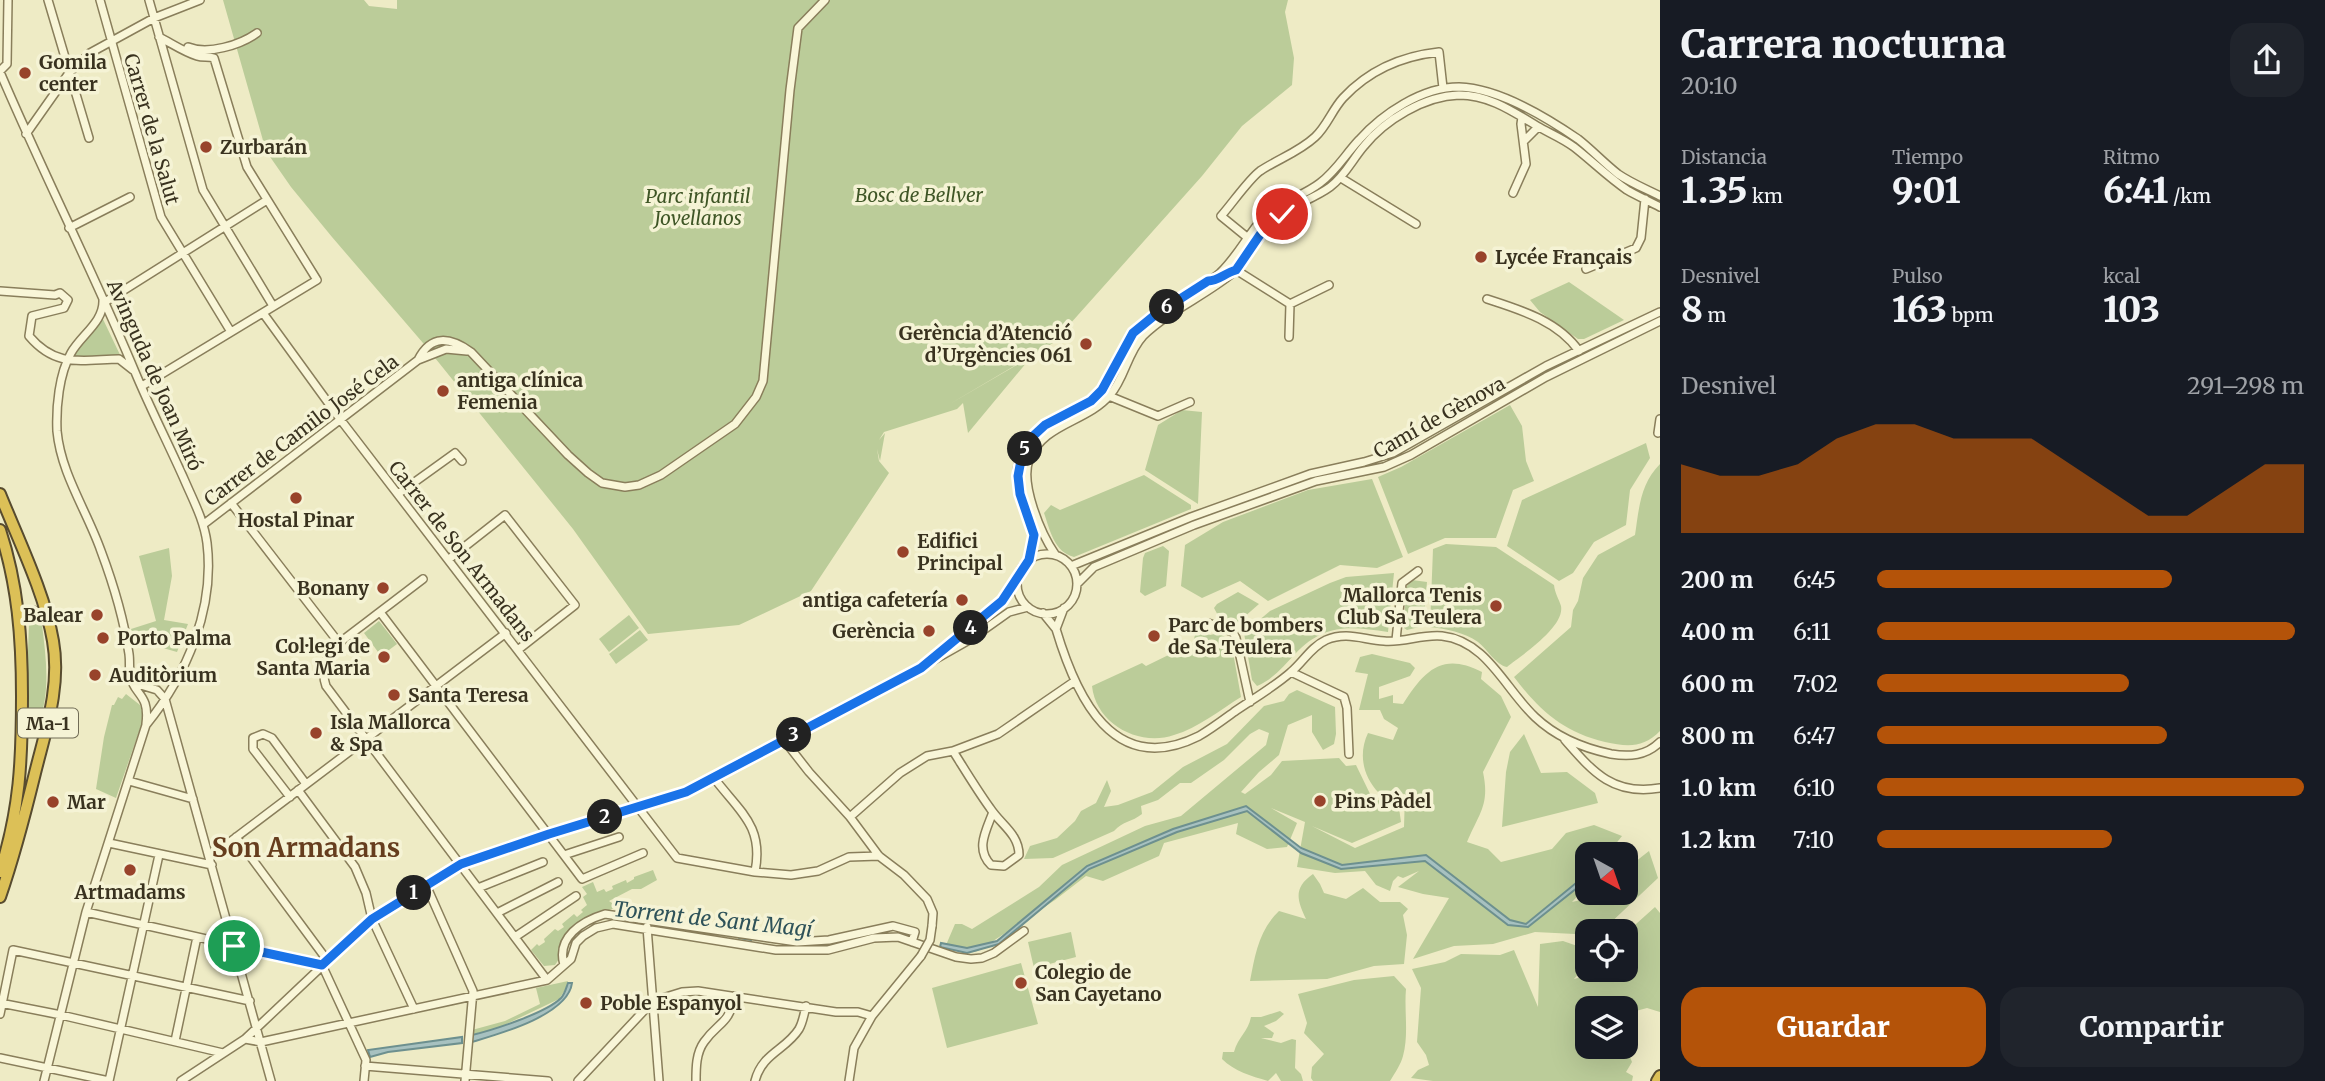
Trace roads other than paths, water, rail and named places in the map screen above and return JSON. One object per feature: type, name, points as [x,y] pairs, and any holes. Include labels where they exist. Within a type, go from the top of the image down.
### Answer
[{"type":"highway","name":"Ma-1","points":[[0,494],[49,621],[55,664],[48,722],[17,844],[0,897]]},
{"type":"highway","name":"Ma-1","points":[[0,530],[15,584],[20,621],[22,718],[19,793],[0,872]]},
{"type":"highway","points":[[1657,1081],[1660,1076]]},
{"type":"street","points":[[0,72],[7,64],[8,0]]},
{"type":"street","points":[[47,0],[89,138]]},
{"type":"street","name":"Carrer de la Salut","points":[[100,0],[161,217],[231,332]]},
{"type":"street","points":[[149,0],[204,190],[273,306]]},
{"type":"street","points":[[26,134],[69,73],[90,53],[154,18],[200,0]]},
{"type":"street","name":"Carrer de Camilo José Cela","points":[[204,524],[418,360],[446,348],[471,352],[568,455],[601,483],[625,487],[639,485],[661,475],[735,424],[756,397],[763,381],[798,28],[825,0]]},
{"type":"street","points":[[158,33],[194,50],[213,49],[257,33]]},
{"type":"street","points":[[142,386],[317,280],[247,167],[214,58],[201,58],[192,54],[158,33]]},
{"type":"street","points":[[1248,238],[1221,216],[1257,173],[1287,157],[1317,135],[1344,97],[1375,72],[1387,64],[1438,52],[1443,88]]},
{"type":"street","name":"Avinguda de Joan Miró","points":[[0,72],[204,524],[208,574],[204,610],[197,636],[165,699],[146,725]]},
{"type":"street","points":[[1029,560],[1034,535],[1020,494],[1018,465],[1031,438],[1045,425],[1079,408],[1102,390],[1133,333],[1155,315],[1208,281],[1229,263],[1263,218],[1278,206],[1310,191],[1334,172],[1378,121],[1399,107],[1443,88],[1457,87],[1490,92],[1508,99],[1578,139],[1618,173],[1660,196]]},
{"type":"street","points":[[1490,92],[1516,109],[1522,117],[1527,164],[1513,193]]},
{"type":"street","points":[[1056,629],[1064,608],[1076,593],[1077,584],[1071,565],[1055,554],[1043,533],[1028,490],[1030,458],[1038,443],[1050,432],[1091,412],[1110,396],[1140,339],[1160,321],[1236,270],[1268,223],[1313,198],[1341,178],[1382,127],[1425,102],[1458,95],[1475,97],[1503,106],[1573,146],[1612,180],[1660,207]]},
{"type":"street","points":[[0,100],[12,99]]},
{"type":"street","points":[[1522,117],[1531,117],[1555,131],[1566,132]]},
{"type":"street","points":[[1524,141],[1538,127]]},
{"type":"street","points":[[1310,191],[1341,178],[1344,166],[1356,150],[1359,140]]},
{"type":"street","points":[[1341,178],[1416,224]]},
{"type":"street","points":[[69,228],[130,197]]},
{"type":"street","points":[[44,1081],[86,912],[129,782],[148,711],[131,677],[127,642],[101,551],[67,472],[59,445],[57,417],[67,360],[101,315],[104,299],[184,253],[267,200]]},
{"type":"street","points":[[1586,269],[1636,248],[1641,239],[1645,200]]},
{"type":"street","points":[[1236,270],[1238,258],[1248,238]]},
{"type":"street","points":[[1208,281],[1215,281],[1226,272],[1236,270],[1290,304]]},
{"type":"street","points":[[1290,304],[1329,285]]},
{"type":"street","points":[[0,291],[55,295],[60,293],[66,296],[68,300],[64,308],[32,316],[29,336],[41,351],[67,360],[119,359],[135,372]]},
{"type":"street","points":[[1487,299],[1526,312],[1552,325],[1572,340],[1579,351]]},
{"type":"street","points":[[1289,337],[1290,304]]},
{"type":"street","name":"Camí de Gènova","points":[[1071,565],[1202,512],[1298,478],[1392,453],[1546,366],[1660,312]]},
{"type":"street","name":"Carrer de Son Armadans","points":[[263,313],[340,419],[677,858],[755,872],[791,875],[818,871],[849,857],[879,856]]},
{"type":"street","name":"Camí de Gènova","points":[[1077,584],[1094,567],[1219,516],[1316,481],[1384,467],[1411,455],[1546,377],[1659,323]]},
{"type":"street","points":[[1110,396],[1110,386],[1120,365],[1119,361]]},
{"type":"street","points":[[1079,408],[1085,409],[1098,399],[1110,396],[1158,416],[1190,402]]},
{"type":"street","points":[[1658,433],[1660,419]]},
{"type":"street","points":[[398,494],[455,453],[461,461]]},
{"type":"street","points":[[231,503],[339,643]]},
{"type":"street","points":[[449,559],[505,515],[575,606],[519,649]]},
{"type":"street","points":[[921,668],[1002,601],[1029,560],[1045,554],[1055,554]]},
{"type":"street","points":[[1396,640],[1402,583],[1418,571]]},
{"type":"street","points":[[423,579],[339,643],[325,663],[323,678],[326,686],[547,980]]},
{"type":"street","points":[[1017,580],[1021,599],[1028,607],[1042,613],[1056,629],[1061,647],[1090,711],[1105,729],[1120,740],[1155,747],[1173,745],[1199,736],[1291,672],[1326,640],[1339,636],[1363,636],[1384,641],[1427,635],[1444,636],[1467,643],[1479,652],[1534,716],[1562,737],[1598,776],[1612,784],[1640,789],[1660,788]]},
{"type":"street","points":[[181,1081],[245,1039],[372,919],[461,864],[686,792],[921,668],[971,639],[1009,612],[1028,607]]},
{"type":"street","points":[[1042,613],[1056,612],[1064,608]]},
{"type":"street","points":[[20,621],[33,610],[42,613],[49,621]]},
{"type":"street","points":[[380,612],[582,879],[643,853]]},
{"type":"street","points":[[1208,623],[1233,632],[1250,702]]},
{"type":"street","points":[[109,843],[159,855],[211,861],[298,790],[506,633]]},
{"type":"street","points":[[1291,672],[1344,698],[1349,754]]},
{"type":"street","points":[[850,817],[900,773],[927,756],[953,751],[998,734],[1076,681]]},
{"type":"street","points":[[134,683],[157,690],[165,699],[271,1081]]},
{"type":"street","points":[[22,718],[29,724],[41,726],[48,722]]},
{"type":"street","points":[[290,797],[253,749],[253,738],[263,734],[272,738],[306,784]]},
{"type":"street","points":[[1562,737],[1590,749],[1617,755],[1647,752],[1660,743]]},
{"type":"street","points":[[784,740],[850,817],[879,856],[904,875],[927,899],[933,913],[930,940],[921,956],[872,1016],[854,1048],[849,1081]]},
{"type":"street","points":[[1586,764],[1590,749]]},
{"type":"street","points":[[953,751],[993,812],[1011,830],[1019,846],[1019,855],[1003,866],[991,865],[981,848],[993,812]]},
{"type":"street","points":[[714,778],[754,830],[759,853],[755,872]]},
{"type":"street","points":[[129,782],[193,799]]},
{"type":"street","points":[[298,790],[355,867],[366,892],[372,919],[414,1009]]},
{"type":"street","points":[[564,855],[619,837]]},
{"type":"street","points":[[236,838],[325,963],[361,1049],[365,1063],[364,1081]]},
{"type":"street","points":[[0,1058],[109,1081],[159,855]]},
{"type":"street","points":[[478,888],[543,862]]},
{"type":"street","points":[[497,914],[558,881]]},
{"type":"street","points":[[426,885],[473,991],[465,1078]]},
{"type":"street","points":[[515,937],[576,896]]},
{"type":"street","points":[[86,912],[234,946],[325,963]]},
{"type":"street","points":[[565,965],[562,956],[565,943],[574,928],[590,918],[617,914],[647,925]]},
{"type":"street","points":[[245,1039],[261,1042],[547,980],[571,959],[576,943],[583,936],[604,924],[647,925],[744,939],[797,942],[829,940],[893,926],[915,932],[912,942],[956,957],[982,958],[994,953],[1024,931]]},
{"type":"street","points":[[647,925],[659,1081]]},
{"type":"street","points":[[175,1041],[197,937]]},
{"type":"street","points":[[0,1014],[13,950],[250,1001]]},
{"type":"street","points":[[578,1081],[653,1001],[681,992],[698,991],[872,1016]]},
{"type":"street","points":[[696,1081],[702,1044],[725,1022],[735,996]]},
{"type":"street","points":[[1,1003],[61,1014],[223,1053]]},
{"type":"street","points":[[755,1081],[767,1058],[797,1033],[802,1025],[806,1006]]},
{"type":"street","points":[[365,1063],[465,1078],[548,1081]]},
{"type":"water","points":[[1246,806],[1301,848],[1342,865],[1426,855],[1510,920],[1526,924],[1575,884],[1575,890],[1528,927],[1508,925],[1425,861],[1341,869],[1301,853],[1247,811],[1177,832],[1089,869],[999,944],[967,953],[940,947],[941,943],[967,948],[997,941],[1087,866],[1173,829]]},
{"type":"water","points":[[568,983],[572,983],[568,994],[546,1014],[531,1022],[472,1042],[472,1035],[519,1020],[554,1004],[562,996]]},
{"type":"water","points":[[462,1037],[462,1043],[388,1052],[370,1057],[368,1050]]},
{"type":"waterway","name":"Torrent de Sant Magí","points":[[635,923],[657,926]]},
{"type":"waterway","name":"Torrent de Sant Magí","points":[[739,938],[751,940]]},
{"type":"place","name":"Gomila center","points":[[25,73]]},
{"type":"place","name":"Zurbarán","points":[[206,147]]},
{"type":"place","name":"Lycée Français","points":[[1481,257]]},
{"type":"place","name":"Gerència d’Atenció d’Urgències 061","points":[[1086,344]]},
{"type":"place","name":"antiga clínica Femenia","points":[[443,391]]},
{"type":"place","name":"Hostal Pinar","points":[[296,498]]},
{"type":"place","name":"Edifici Principal","points":[[903,552]]},
{"type":"place","name":"Bonany","points":[[383,588]]},
{"type":"place","name":"antiga cafetería","points":[[962,600]]},
{"type":"place","name":"Mallorca Tenis Club Sa Teulera","points":[[1496,606]]},
{"type":"place","name":"Balear","points":[[97,615]]},
{"type":"place","name":"Gerència","points":[[929,631]]},
{"type":"place","name":"Parc de bombers de Sa Teulera","points":[[1154,636]]},
{"type":"place","name":"Porto Palma","points":[[103,638]]},
{"type":"place","name":"Col·legi de Santa Maria","points":[[384,657]]},
{"type":"place","name":"Auditòrium","points":[[95,675]]},
{"type":"place","name":"Santa Teresa","points":[[394,695]]},
{"type":"place","name":"Isla Mallorca & Spa","points":[[316,733]]},
{"type":"place","name":"Pins Pàdel","points":[[1320,801]]},
{"type":"place","name":"Mar","points":[[53,802]]},
{"type":"place","name":"Artmadams","points":[[130,870]]},
{"type":"place","name":"Colegio de San Cayetano","points":[[1021,983]]},
{"type":"place","name":"Poble Espanyol","points":[[586,1003]]},
{"type":"district","name":"Son Armadans","points":[[306,847]]},
{"type":"park label","name":"Bosc de Bellver","points":[[919,195]]},
{"type":"park label","name":"Parc infantil Jovellanos","points":[[698,207]]}]
